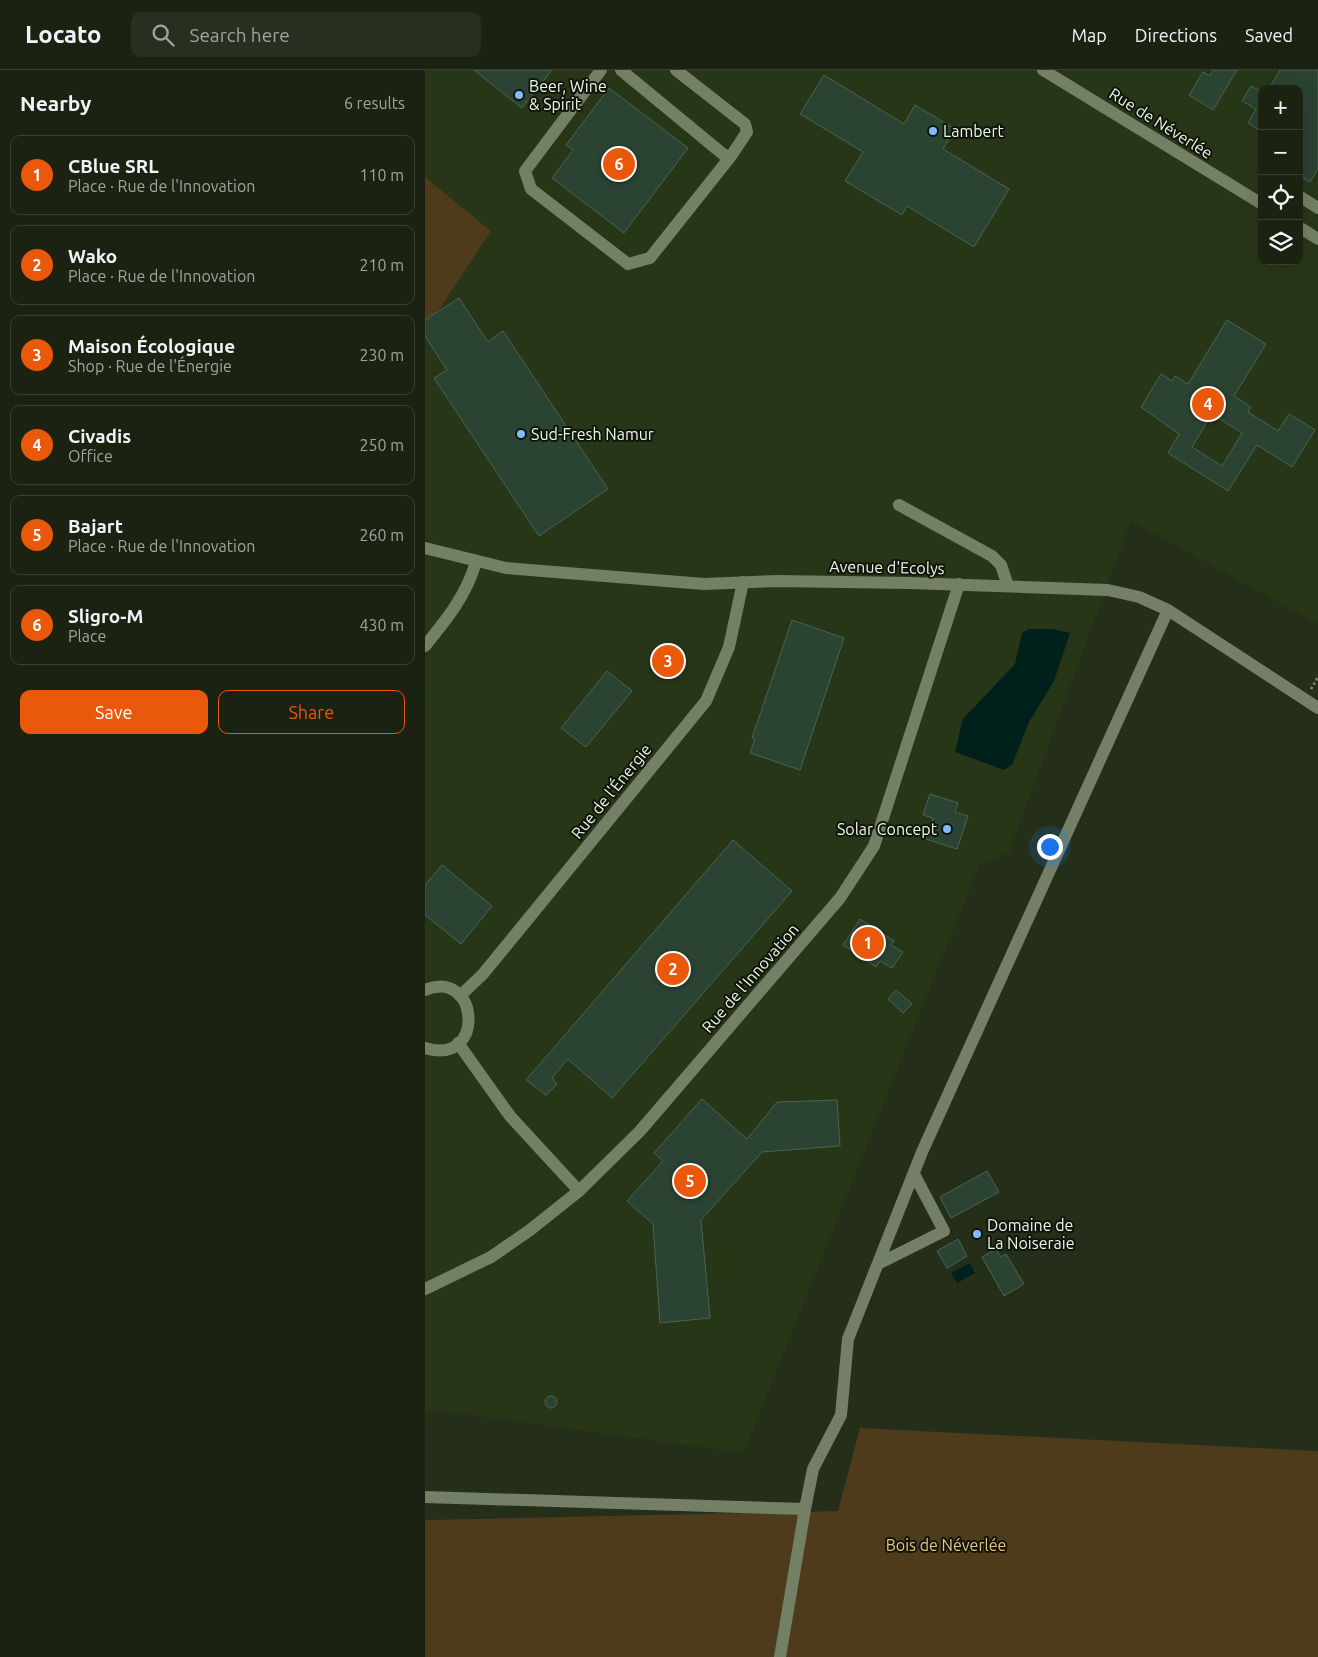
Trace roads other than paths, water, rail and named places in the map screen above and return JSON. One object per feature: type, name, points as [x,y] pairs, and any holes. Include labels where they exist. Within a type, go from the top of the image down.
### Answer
[{"type":"street","points":[[601,70],[525,171],[531,190],[628,264],[650,258],[731,156],[747,132],[745,124],[675,70]]},
{"type":"street","points":[[621,70],[725,155],[731,156]]},
{"type":"street","name":"Rue de Néverlée","points":[[1043,70],[1258,202]]},
{"type":"street","points":[[1303,199],[1318,208]]},
{"type":"street","points":[[1303,230],[1318,239]]},
{"type":"street","points":[[899,505],[992,556],[1001,566],[1008,586]]},
{"type":"street","name":"Avenue d'Ecolys","points":[[425,548],[506,568],[704,584],[743,582],[959,584],[1108,590],[1139,597],[1168,610],[1318,708]]},
{"type":"street","points":[[425,646],[456,608],[469,584],[477,562]]},
{"type":"street","name":"Rue de l'Énergie","points":[[460,996],[489,966],[706,701],[729,647],[743,582]]},
{"type":"street","name":"Rue de l'Innovation","points":[[425,1289],[491,1257],[579,1191],[640,1131],[833,905],[874,846],[959,584]]},
{"type":"street","points":[[780,1657],[813,1469],[841,1415],[848,1339],[913,1174],[1168,610]]},
{"type":"street","points":[[425,990],[435,987],[447,988],[460,996],[469,1009],[470,1022],[466,1034],[458,1043],[439,1050],[425,1048]]},
{"type":"street","points":[[458,1043],[510,1116],[579,1191]]},
{"type":"street","points":[[878,1264],[944,1231],[913,1174]]},
{"type":"street","points":[[425,1497],[805,1509]]},
{"type":"water","points":[[1029,629],[1053,629],[1070,633],[1054,681],[1029,722],[1012,765],[1004,770],[955,752],[963,719],[1015,664],[1022,633]]},
{"type":"water","points":[[970,1263],[975,1273],[957,1283],[951,1273]]},
{"type":"place","name":"Beer, Wine & Spirit","points":[[519,95]]},
{"type":"place","name":"Lambert","points":[[933,131]]},
{"type":"place","name":"Sligro-M","points":[[619,164]]},
{"type":"place","name":"Civadis","points":[[1208,404]]},
{"type":"place","name":"Sud-Fresh Namur","points":[[521,434]]},
{"type":"place","name":"Maison Écologique","points":[[668,661]]},
{"type":"place","name":"Solar Concept","points":[[947,829]]},
{"type":"place","name":"CBlue SRL","points":[[868,943]]},
{"type":"place","name":"Wako","points":[[673,969]]},
{"type":"place","name":"Bajart","points":[[690,1181]]},
{"type":"place","name":"Domaine de La Noiseraie","points":[[977,1234]]},
{"type":"park label","name":"Bois de Néverlée","points":[[946,1545]]}]
